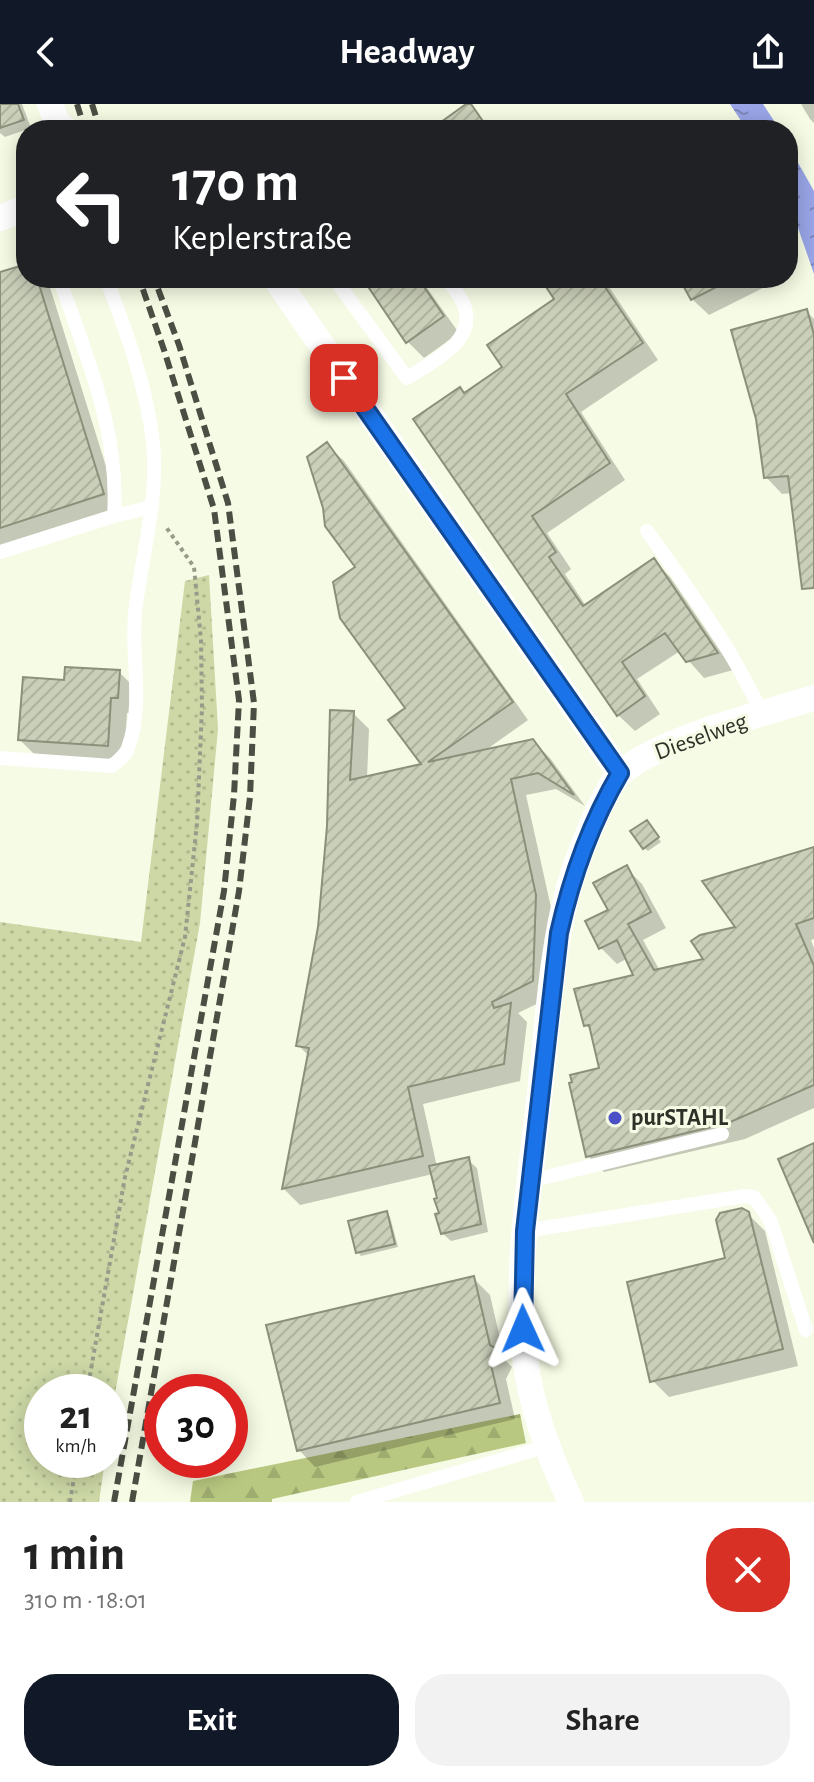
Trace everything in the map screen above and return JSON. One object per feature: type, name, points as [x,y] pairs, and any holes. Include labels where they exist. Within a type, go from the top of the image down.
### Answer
[{"type":"street","points":[[282,288],[620,773],[581,853],[559,933],[525,1231],[522,1300],[525,1358],[535,1407],[571,1502]]},
{"type":"street","name":"Dieselweg","points":[[620,773],[649,755],[690,738],[814,698]]},
{"type":"lane","points":[[63,288],[104,405],[116,493],[114,516]]},
{"type":"lane","points":[[0,758],[112,766],[128,751],[137,699],[135,615],[152,507],[153,445],[128,337],[110,288]]},
{"type":"lane","points":[[341,288],[407,378],[452,348],[464,333],[467,319],[464,303],[453,288]]},
{"type":"lane","points":[[0,552],[152,507]]},
{"type":"lane","points":[[647,531],[717,630],[744,675],[762,714]]},
{"type":"lane","points":[[530,1181],[722,1134]]},
{"type":"lane","points":[[525,1231],[754,1197],[771,1222],[806,1330]]},
{"type":"lane","points":[[357,1502],[548,1446]]},
{"type":"path","points":[[90,1374],[125,1177],[185,937],[197,823],[202,708],[194,567],[152,507]]},
{"type":"path","points":[[70,1502],[74,1478]]},
{"type":"green space","points":[[209,575],[218,729],[200,923],[118,1374],[24,1374],[24,1478],[102,1478],[99,1502],[0,1502],[0,922],[141,942],[185,581]]},
{"type":"green space","points":[[520,1414],[526,1443],[272,1499],[272,1502],[190,1502],[193,1481],[248,1478],[248,1470]]},
{"type":"water","points":[[730,104],[763,104],[773,120],[740,120]]},
{"type":"water","points":[[798,163],[814,191],[814,274],[798,228]]},
{"type":"building","points":[[0,104],[18,104],[24,120],[16,120],[0,128]]},
{"type":"building","points":[[466,104],[471,104],[482,120],[444,120]]},
{"type":"building","points":[[16,267],[16,288],[40,288],[104,494],[0,528],[0,272]]},
{"type":"building","points":[[369,288],[425,288],[444,316],[406,343]]},
{"type":"building","points":[[547,288],[606,288],[643,343],[566,394],[610,463],[532,516],[556,552],[549,557],[583,606],[654,558],[718,653],[686,662],[665,633],[622,662],[645,696],[617,716],[413,419],[460,387],[464,393],[502,367],[487,345],[554,299]]},
{"type":"building","points":[[684,288],[714,288],[691,300]]},
{"type":"building","points":[[807,309],[814,335],[814,588],[802,589],[788,476],[764,478],[756,419],[731,330]]},
{"type":"building","points":[[327,442],[513,702],[428,762],[533,739],[574,795],[538,773],[511,779],[536,895],[533,981],[492,1002],[494,1008],[511,1003],[504,1064],[408,1087],[423,1156],[282,1189],[309,1048],[296,1046],[318,927],[327,826],[330,710],[354,711],[350,780],[421,764],[388,720],[405,708],[340,618],[333,582],[355,567],[325,526],[323,508],[307,457]]},
{"type":"building","points":[[65,667],[120,670],[118,698],[111,698],[108,746],[18,740],[23,677],[64,680]]},
{"type":"building","points":[[647,820],[659,837],[643,849],[630,831]]},
{"type":"building","points":[[814,847],[814,918],[796,924],[814,966],[814,1085],[728,1123],[586,1157],[569,1083],[572,1082],[570,1075],[599,1068],[589,1025],[584,1026],[574,989],[633,975],[617,940],[599,949],[585,921],[608,910],[593,883],[627,865],[651,912],[628,924],[654,970],[703,959],[691,941],[700,935],[735,927],[702,881]]},
{"type":"building","points":[[814,1143],[814,1243],[778,1159]]},
{"type":"building","points":[[469,1157],[481,1224],[441,1234],[435,1214],[439,1213],[429,1166]]},
{"type":"building","points":[[742,1208],[749,1212],[783,1349],[650,1382],[627,1282],[725,1258],[716,1220],[720,1213]]},
{"type":"building","points":[[387,1211],[395,1244],[356,1253],[348,1221]]},
{"type":"building","points":[[474,1276],[490,1345],[497,1349],[490,1361],[500,1403],[297,1451],[266,1325]]},
{"type":"railway","points":[[77,104],[82,120]]},
{"type":"railway","points":[[92,104],[97,120]]},
{"type":"railway","points":[[114,1502],[224,891],[234,795],[239,700],[214,509],[142,288]]},
{"type":"railway","points":[[132,1502],[239,891],[250,797],[254,703],[228,503],[179,345],[158,288]]},
{"type":"place","name":"purSTAHL","points":[[615,1118]]},
{"type":"route","points":[[344,378],[620,773],[581,853],[569,886],[559,933],[525,1231],[523,1329]]}]
